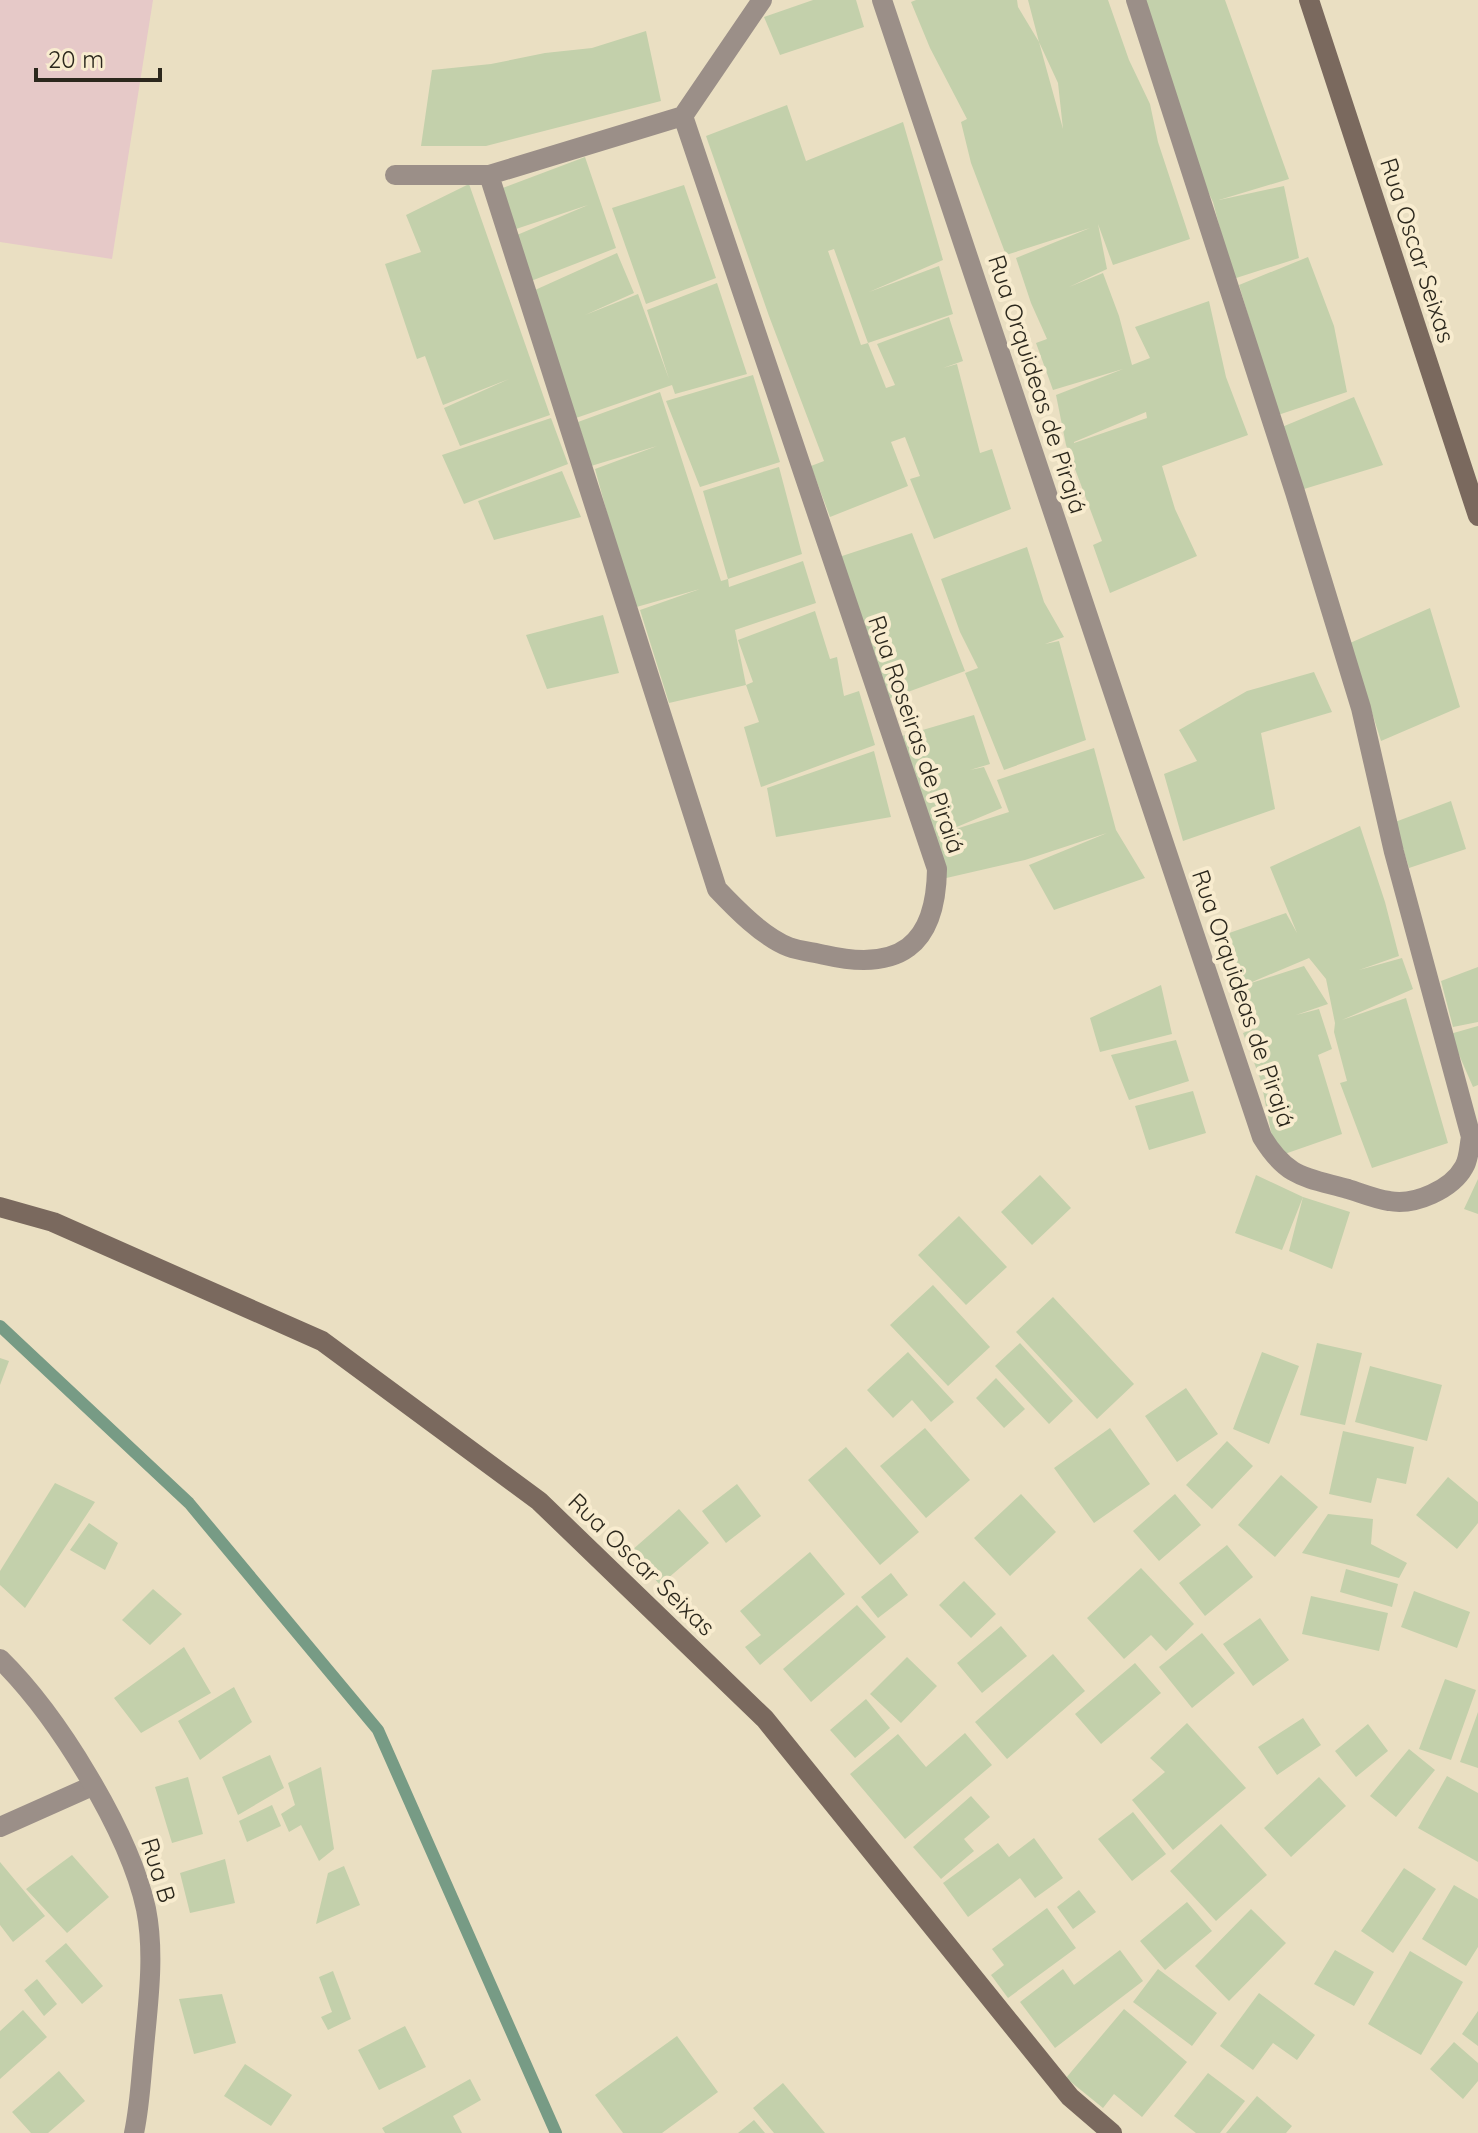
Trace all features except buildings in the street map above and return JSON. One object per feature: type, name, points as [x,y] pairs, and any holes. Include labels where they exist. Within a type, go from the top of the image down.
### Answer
[{"type":"main road","name":"Rua Oscar Seixas","points":[[1309,0],[1478,516]]},
{"type":"main road","name":"Rua Oscar Seixas","points":[[0,1207],[53,1222],[322,1341],[539,1501],[765,1719],[1070,2097],[1112,2133]]},
{"type":"street","points":[[395,175],[489,175],[683,116],[762,0]]},
{"type":"street","name":"Rua Orquideas de Pirajá","points":[[882,0],[1262,1137],[1275,1159],[1305,1177],[1393,1202],[1426,1197],[1452,1183],[1466,1165],[1471,1137],[1394,852],[1361,708],[1295,492],[1136,0]]},
{"type":"street","name":"Rua Roseiras de Piraiá","points":[[489,175],[717,889],[742,915],[787,946],[839,958],[869,961],[898,955],[923,933],[936,897],[937,869],[683,116]]},
{"type":"street","name":"Rua B","points":[[0,1659],[48,1717],[92,1786],[121,1836],[138,1878],[147,1912],[150,1987],[134,2133]]},
{"type":"street","points":[[0,1827],[92,1786]]},
{"type":"shaded area","points":[[0,0],[153,0],[112,259],[0,242]]},
{"type":"waterway","points":[[0,1326],[189,1503],[378,1730],[556,2133]]}]
